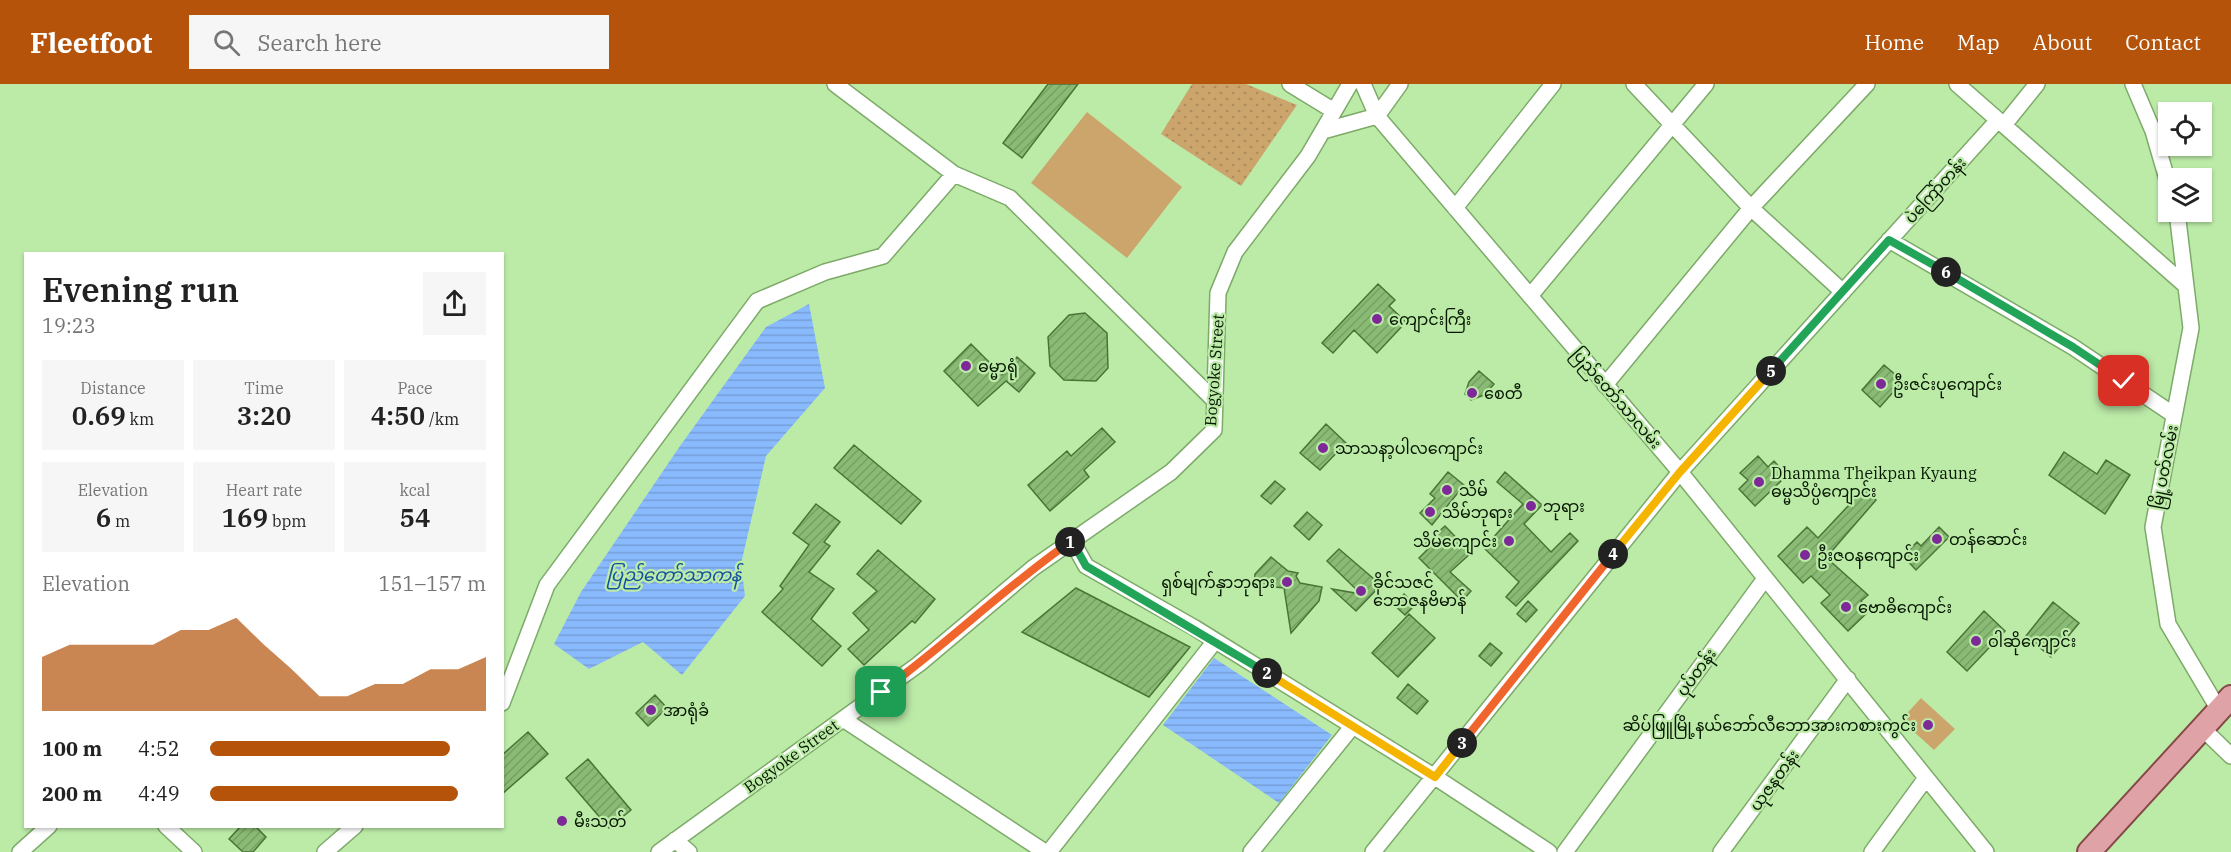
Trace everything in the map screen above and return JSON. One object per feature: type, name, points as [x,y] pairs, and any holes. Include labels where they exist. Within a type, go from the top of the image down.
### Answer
[{"type":"main road","points":[[2089,852],[2225,704]]},
{"type":"street","points":[[835,84],[954,174],[1010,198],[1215,401]]},
{"type":"street","points":[[1290,84],[1334,111]]},
{"type":"street","name":"Bogyoke Street","points":[[658,852],[919,664],[1033,568],[1171,472],[1214,430],[1218,293],[1234,252],[1308,156],[1350,84]]},
{"type":"street","name":"ပြည်တော်သာလမ်း","points":[[1363,84],[1377,116],[1680,472],[1764,580],[1848,679],[1986,852]]},
{"type":"street","points":[[1323,130],[1377,116],[1400,84]]},
{"type":"street","points":[[1455,208],[1553,84]]},
{"type":"street","points":[[1634,84],[1751,208],[1843,292]]},
{"type":"street","points":[[1530,296],[1706,84]]},
{"type":"street","points":[[1605,385],[1751,208],[1867,84]]},
{"type":"street","points":[[1957,84],[2186,286]]},
{"type":"street","name":"ပဲကြော်တန်း","points":[[1373,852],[1680,472],[1889,240],[2037,84]]},
{"type":"street","points":[[2133,84],[2152,131],[2163,168]]},
{"type":"street","points":[[504,698],[547,585],[757,301],[825,272],[883,256],[954,174]]},
{"type":"street","name":"မြို့ပတ်လမ်း","points":[[2178,222],[2191,328],[2153,527],[2168,624],[2225,704]]},
{"type":"street","points":[[1889,240],[2073,347],[2174,416]]},
{"type":"street","points":[[1072,541],[1086,566],[1215,641],[1435,777],[1549,852]]},
{"type":"street","name":"ပုပ်တန်း","points":[[1565,852],[1764,580]]},
{"type":"street","points":[[843,719],[1047,852],[1215,641]]},
{"type":"street","name":"ယုဇနတန်း","points":[[1721,852],[1848,679]]},
{"type":"street","points":[[1251,852],[1352,727]]},
{"type":"street","points":[[2202,728],[2228,745]]},
{"type":"street","points":[[1872,852],[1926,778]]},
{"type":"street","points":[[20,852],[47,828]]},
{"type":"street","points":[[168,828],[194,852]]},
{"type":"street","points":[[325,852],[353,828]]},
{"type":"street","points":[[675,840],[688,852]]},
{"type":"shaded area","points":[[1192,84],[1246,84],[1297,105],[1241,186],[1161,134]]},
{"type":"shaded area","points":[[1087,112],[1182,187],[1127,258],[1031,183]]},
{"type":"shaded area","name":"ဆိပ်ဖြူမြို့နယ်ဘော်လီဘောအားကစားကွင်း","points":[[1921,698],[1955,729],[1934,750],[1901,720]]},
{"type":"water","name":"ပြည်တော်သာကန်","points":[[809,304],[825,388],[766,456],[741,564],[745,596],[682,675],[643,642],[589,669],[554,644],[581,592],[680,446],[766,327]]},
{"type":"water","points":[[1214,658],[1332,735],[1279,803],[1163,725]]},
{"type":"building","points":[[1048,84],[1078,84],[1022,158],[1003,143]]},
{"type":"building","name":"ကျောင်းကြီး","points":[[1378,284],[1395,300],[1389,306],[1406,322],[1377,353],[1354,330],[1333,353],[1322,343]]},
{"type":"building","points":[[1085,313],[1107,333],[1108,368],[1096,381],[1064,380],[1050,366],[1048,337],[1069,315]]},
{"type":"building","points":[[971,344],[1002,375],[1017,357],[1035,373],[1019,392],[1006,381],[978,406],[944,371]]},
{"type":"building","points":[[1884,365],[1903,381],[1880,407],[1862,390]]},
{"type":"building","points":[[1479,371],[1494,384],[1484,395],[1471,400],[1465,394],[1469,382]]},
{"type":"building","name":"သာသနာ့ပါလကျောင်း","points":[[1326,424],[1346,443],[1320,470],[1300,453]]},
{"type":"building","points":[[1102,428],[1115,442],[1084,470],[1089,477],[1050,511],[1028,485],[1067,451],[1071,456]]},
{"type":"building","points":[[854,445],[921,501],[901,524],[834,468]]},
{"type":"building","points":[[2064,452],[2097,474],[2106,460],[2130,475],[2105,514],[2049,475]]},
{"type":"building","points":[[1758,456],[1768,467],[1774,461],[1783,471],[1777,477],[1781,481],[1755,506],[1739,489],[1748,480],[1740,473]]},
{"type":"building","name":"သိမ်","points":[[1448,472],[1464,485],[1432,525],[1420,513],[1435,498],[1430,494]]},
{"type":"building","points":[[1505,472],[1542,505],[1524,524],[1551,552],[1570,533],[1578,541],[1516,606],[1506,597],[1519,582],[1484,548],[1523,504],[1497,482]]},
{"type":"building","points":[[1275,481],[1285,489],[1271,504],[1261,496]]},
{"type":"building","points":[[1864,489],[1876,500],[1831,552],[1833,554],[1828,559],[1868,595],[1861,601],[1870,610],[1848,631],[1821,603],[1830,595],[1811,576],[1803,583],[1778,556],[1807,527],[1818,538]]},
{"type":"building","points":[[816,504],[840,522],[824,542],[830,546],[809,572],[834,589],[811,619],[841,646],[822,666],[762,612],[783,589],[780,586],[809,545],[793,533]]},
{"type":"building","points":[[1307,512],[1322,525],[1309,540],[1294,526]]},
{"type":"building","points":[[1445,526],[1471,553],[1450,572],[1471,591],[1462,601],[1419,558],[1429,548],[1425,544]]},
{"type":"building","points":[[1939,527],[1949,537],[1916,570],[1903,556],[1917,542],[1921,546]]},
{"type":"building","points":[[1339,549],[1381,585],[1356,611],[1332,589],[1361,594],[1327,561]]},
{"type":"building","points":[[878,550],[935,599],[915,623],[912,621],[864,665],[848,649],[869,630],[853,613],[877,591],[857,574]]},
{"type":"building","points":[[1271,557],[1288,571],[1298,573],[1296,576],[1300,583],[1322,587],[1319,601],[1291,633],[1284,588],[1254,585],[1255,574]]},
{"type":"building","points":[[1076,588],[1190,647],[1149,697],[1022,632]]},
{"type":"building","points":[[1404,594],[1415,605],[1405,615],[1394,605]]},
{"type":"building","points":[[1528,601],[1537,610],[1526,622],[1517,614]]},
{"type":"building","points":[[2053,602],[2079,623],[2051,657],[2026,636]]},
{"type":"building","name":"ဝါဆိုကျောင်း","points":[[1984,611],[2005,631],[1967,671],[1947,652]]},
{"type":"building","points":[[1409,614],[1435,638],[1398,677],[1372,653]]},
{"type":"building","points":[[1490,643],[1502,653],[1491,666],[1479,656]]},
{"type":"building","points":[[1408,684],[1428,701],[1417,714],[1397,698]]},
{"type":"building","name":"အာရုံခံ","points":[[655,695],[667,708],[648,726],[636,713]]},
{"type":"building","points":[[528,732],[548,754],[504,792],[504,753]]},
{"type":"building","points":[[588,759],[631,810],[609,828],[566,778]]},
{"type":"building","points":[[239,828],[257,828],[266,837],[253,852],[243,852],[229,839]]},
{"type":"place","name":"ကျောင်းကြီး","points":[[1377,319]]},
{"type":"place","name":"ဓမ္မာရုံ","points":[[966,366]]},
{"type":"place","name":"ဦးဇင်းပုကျောင်း","points":[[1881,384]]},
{"type":"place","name":"စေတီ","points":[[1472,393]]},
{"type":"place","name":"သာသနာ့ပါလကျောင်း","points":[[1323,448]]},
{"type":"place","name":"Dhamma Theikpan Kyaung ဓမ္မသိပ္ပံကျောင်း","points":[[1759,482]]},
{"type":"place","name":"သိမ်","points":[[1447,490]]},
{"type":"place","name":"ဘုရား","points":[[1531,506]]},
{"type":"place","name":"သိမ်ဘုရား","points":[[1430,512]]},
{"type":"place","name":"တန်ဆောင်း","points":[[1937,539]]},
{"type":"place","name":"သိမ်ကျောင်း","points":[[1509,541]]},
{"type":"place","name":"ဦးဇဝနကျောင်း","points":[[1805,555]]},
{"type":"place","name":"ရှစ်မျက်နှာဘုရား","points":[[1287,582]]},
{"type":"place","name":"ခိုင်သဇင် ဘောဇနဗိမာန်","points":[[1361,591]]},
{"type":"place","name":"ဗောဓိကျောင်း","points":[[1846,607]]},
{"type":"place","name":"ဝါဆိုကျောင်း","points":[[1976,641]]},
{"type":"place","name":"အာရုံခံ","points":[[651,710]]},
{"type":"place","name":"ဆိပ်ဖြူမြို့နယ်ဘော်လီဘောအားကစားကွင်း","points":[[1928,725]]},
{"type":"place","name":"မီးသတ်","points":[[562,821]]},
{"type":"route","points":[[881,692],[919,664],[1033,568],[1072,541],[1086,566],[1195,628],[1435,777],[1680,472],[1889,240],[2073,347],[2124,381]]}]
